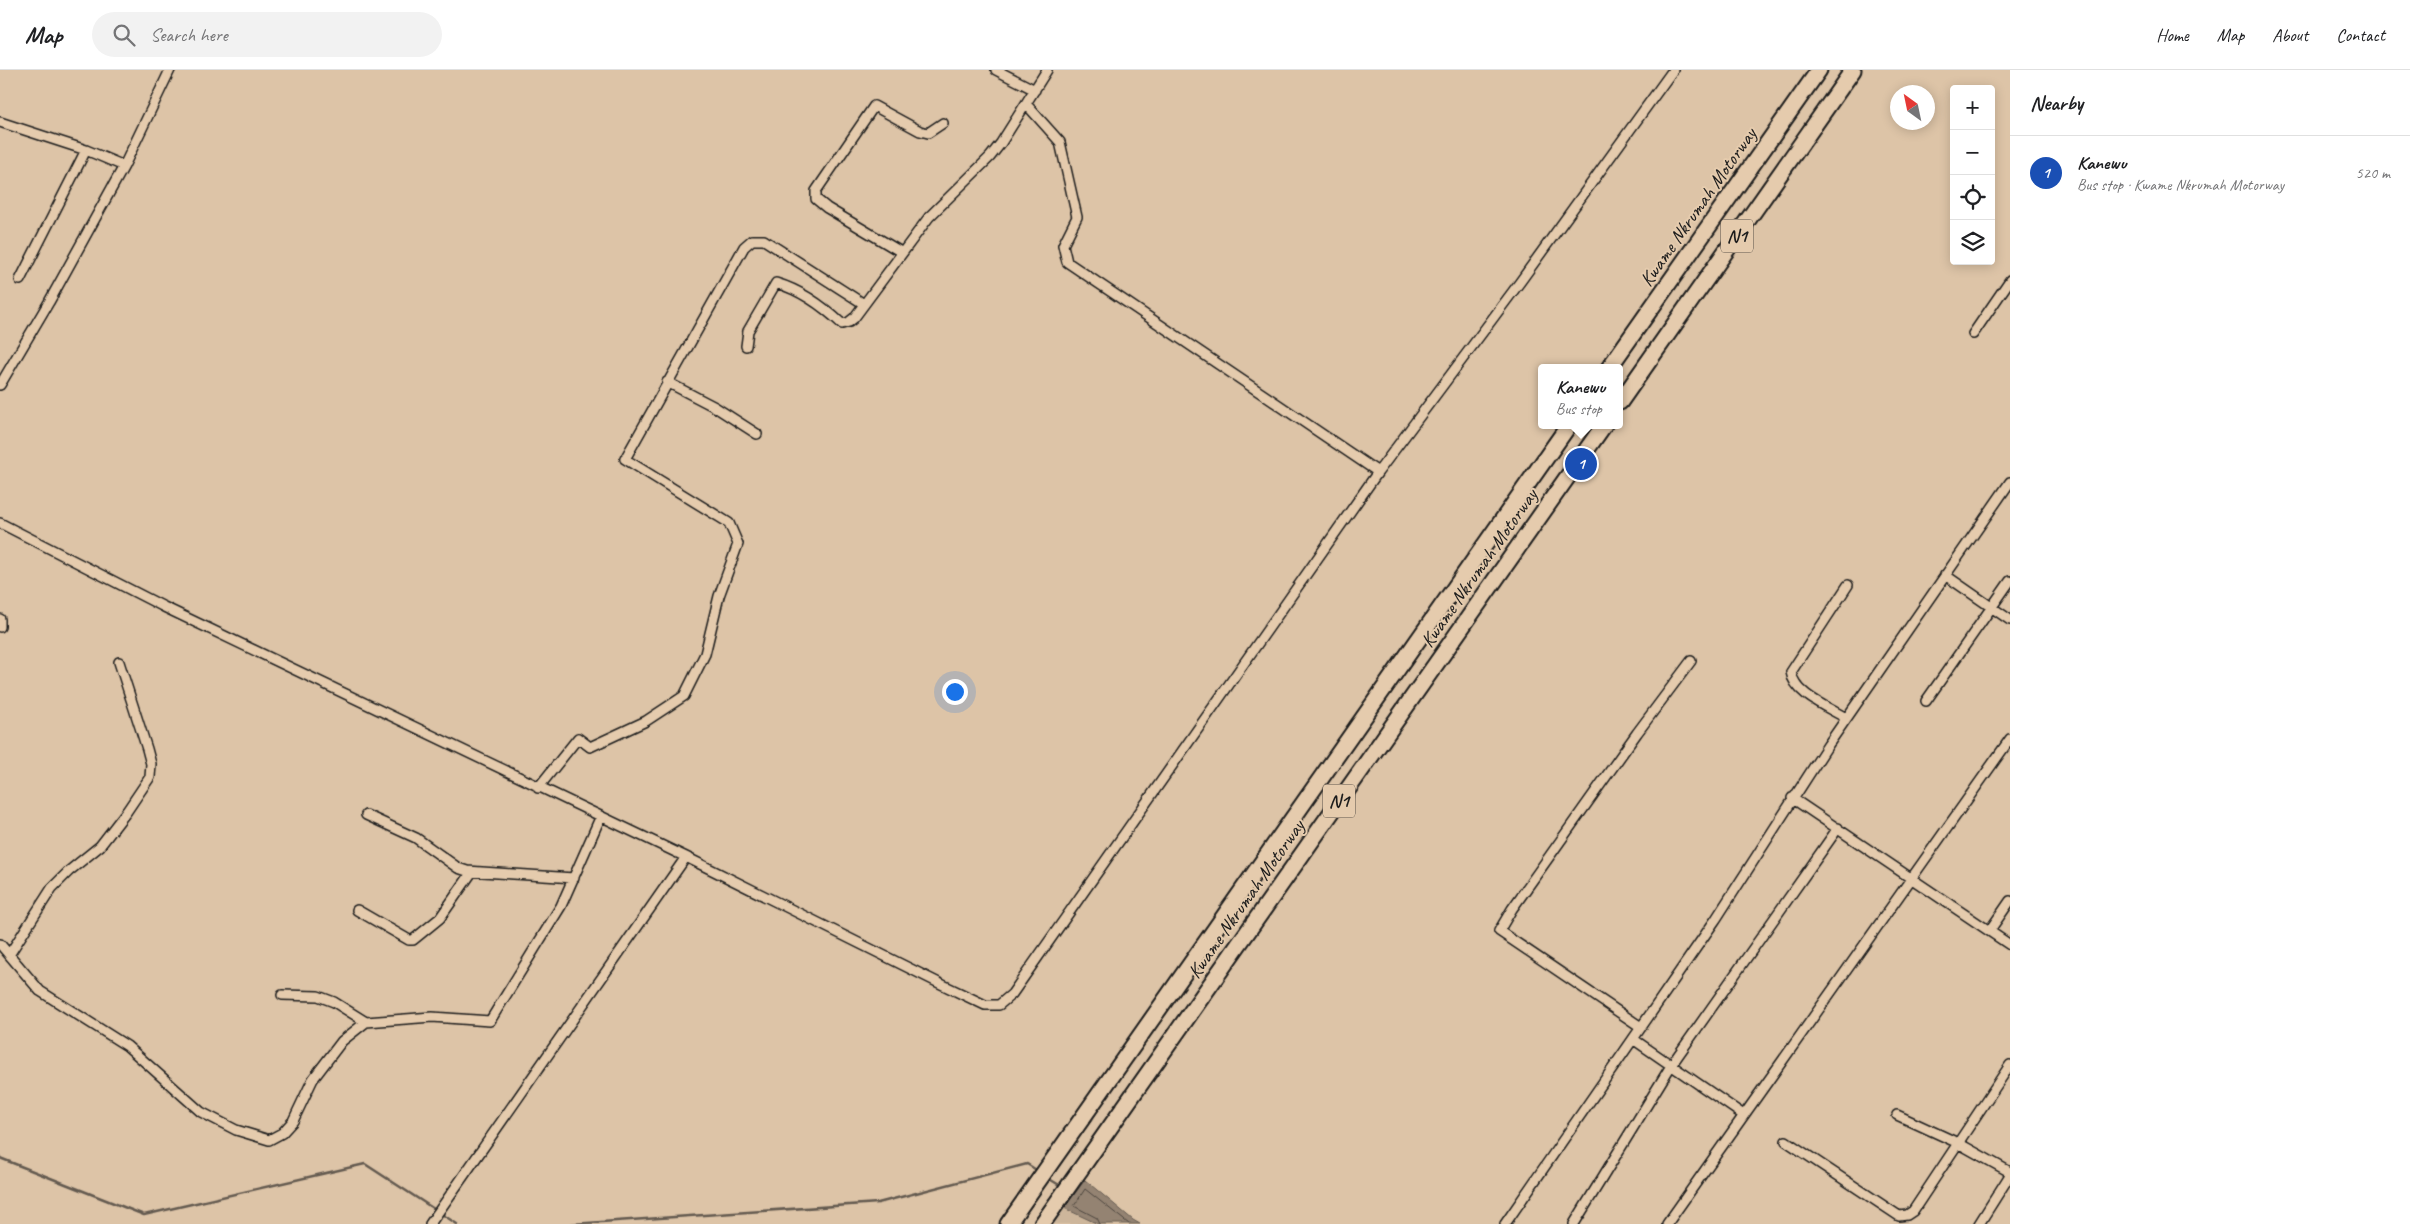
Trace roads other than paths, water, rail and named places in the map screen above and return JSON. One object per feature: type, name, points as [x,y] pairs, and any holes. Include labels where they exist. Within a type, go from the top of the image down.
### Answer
[{"type":"highway","name":"Kwame Nkrumah Motorway","points":[[1612,364],[1819,70]]},
{"type":"highway","name":"N1","points":[[1623,398],[1854,70]]},
{"type":"highway","name":"Kwame Nkrumah Motorway","points":[[1008,1224],[1566,429]]},
{"type":"highway","name":"Kwame Nkrumah Motorway","points":[[1042,1224],[1601,429]]},
{"type":"street","points":[[0,385],[49,302],[124,166],[170,70]]},
{"type":"street","points":[[996,70],[1035,90]]},
{"type":"street","points":[[746,346],[748,332],[776,283],[792,288],[831,314],[842,324],[854,318],[901,252],[929,217],[990,157],[1048,70]]},
{"type":"street","points":[[0,523],[164,607],[686,858],[977,1001],[992,1006],[999,1005],[1012,994],[1378,472],[1457,368],[1673,70]]},
{"type":"street","points":[[1026,104],[1060,142],[1076,217],[1063,245],[1067,262],[1378,472]]},
{"type":"street","points":[[901,252],[826,208],[816,199],[816,191],[874,106],[920,131],[928,132],[943,123]]},
{"type":"street","points":[[1,126],[86,150],[124,166]]},
{"type":"street","points":[[20,280],[86,150]]},
{"type":"street","points":[[538,788],[578,738],[590,747],[646,721],[684,696],[705,654],[719,596],[738,544],[729,523],[625,459],[744,247],[752,240],[764,240],[864,304]]},
{"type":"street","points":[[1973,334],[2010,280]]},
{"type":"street","points":[[667,382],[715,407],[757,434]]},
{"type":"street","points":[[1505,1224],[1716,918],[1792,798],[1846,718],[2010,482]]},
{"type":"street","points":[[1945,575],[2010,620]]},
{"type":"street","points":[[1926,701],[2010,581]]},
{"type":"street","points":[[1846,718],[1798,688],[1792,680],[1790,672],[1848,585]]},
{"type":"street","points":[[0,619],[0,628]]},
{"type":"street","points":[[1640,1028],[1499,931],[1512,909],[1637,733],[1691,661]]},
{"type":"street","points":[[9,955],[52,888],[69,871],[100,846],[128,811],[150,777],[151,764],[147,749],[119,662]]},
{"type":"street","points":[[1667,1224],[1688,1196],[1742,1114],[2010,739]]},
{"type":"street","points":[[1792,798],[2010,945]]},
{"type":"street","points":[[366,815],[416,838],[458,868],[472,872],[574,878]]},
{"type":"street","points":[[0,944],[40,991],[126,1046],[201,1112],[236,1130],[269,1140],[282,1133],[293,1121],[313,1079],[342,1041],[366,1022],[432,1018],[490,1021],[561,906],[600,818]]},
{"type":"street","points":[[1574,1224],[1672,1064],[1838,828]]},
{"type":"street","points":[[430,1224],[686,858]]},
{"type":"street","points":[[357,910],[406,939],[413,940],[440,918],[472,872]]},
{"type":"street","points":[[1990,930],[2010,901]]},
{"type":"street","points":[[282,995],[318,996],[334,1002],[366,1022]]},
{"type":"street","points":[[1633,1039],[1672,1064],[1742,1114]]},
{"type":"street","points":[[1786,1142],[1899,1216],[1907,1215],[1958,1143],[2010,1064]]},
{"type":"street","points":[[1897,1115],[1958,1143],[2010,1174],[1979,1224]]},
{"type":"water","points":[[1085,1180],[1140,1224],[1098,1224],[1064,1208]]},
{"type":"waterway","points":[[0,1158],[144,1215],[365,1164],[457,1224]]},
{"type":"waterway","points":[[572,1224],[878,1203],[1027,1164],[1038,1171]]},
{"type":"waterway","points":[[1046,1177],[1061,1186]]},
{"type":"place","name":"Kanewu","points":[[1581,464]]}]
